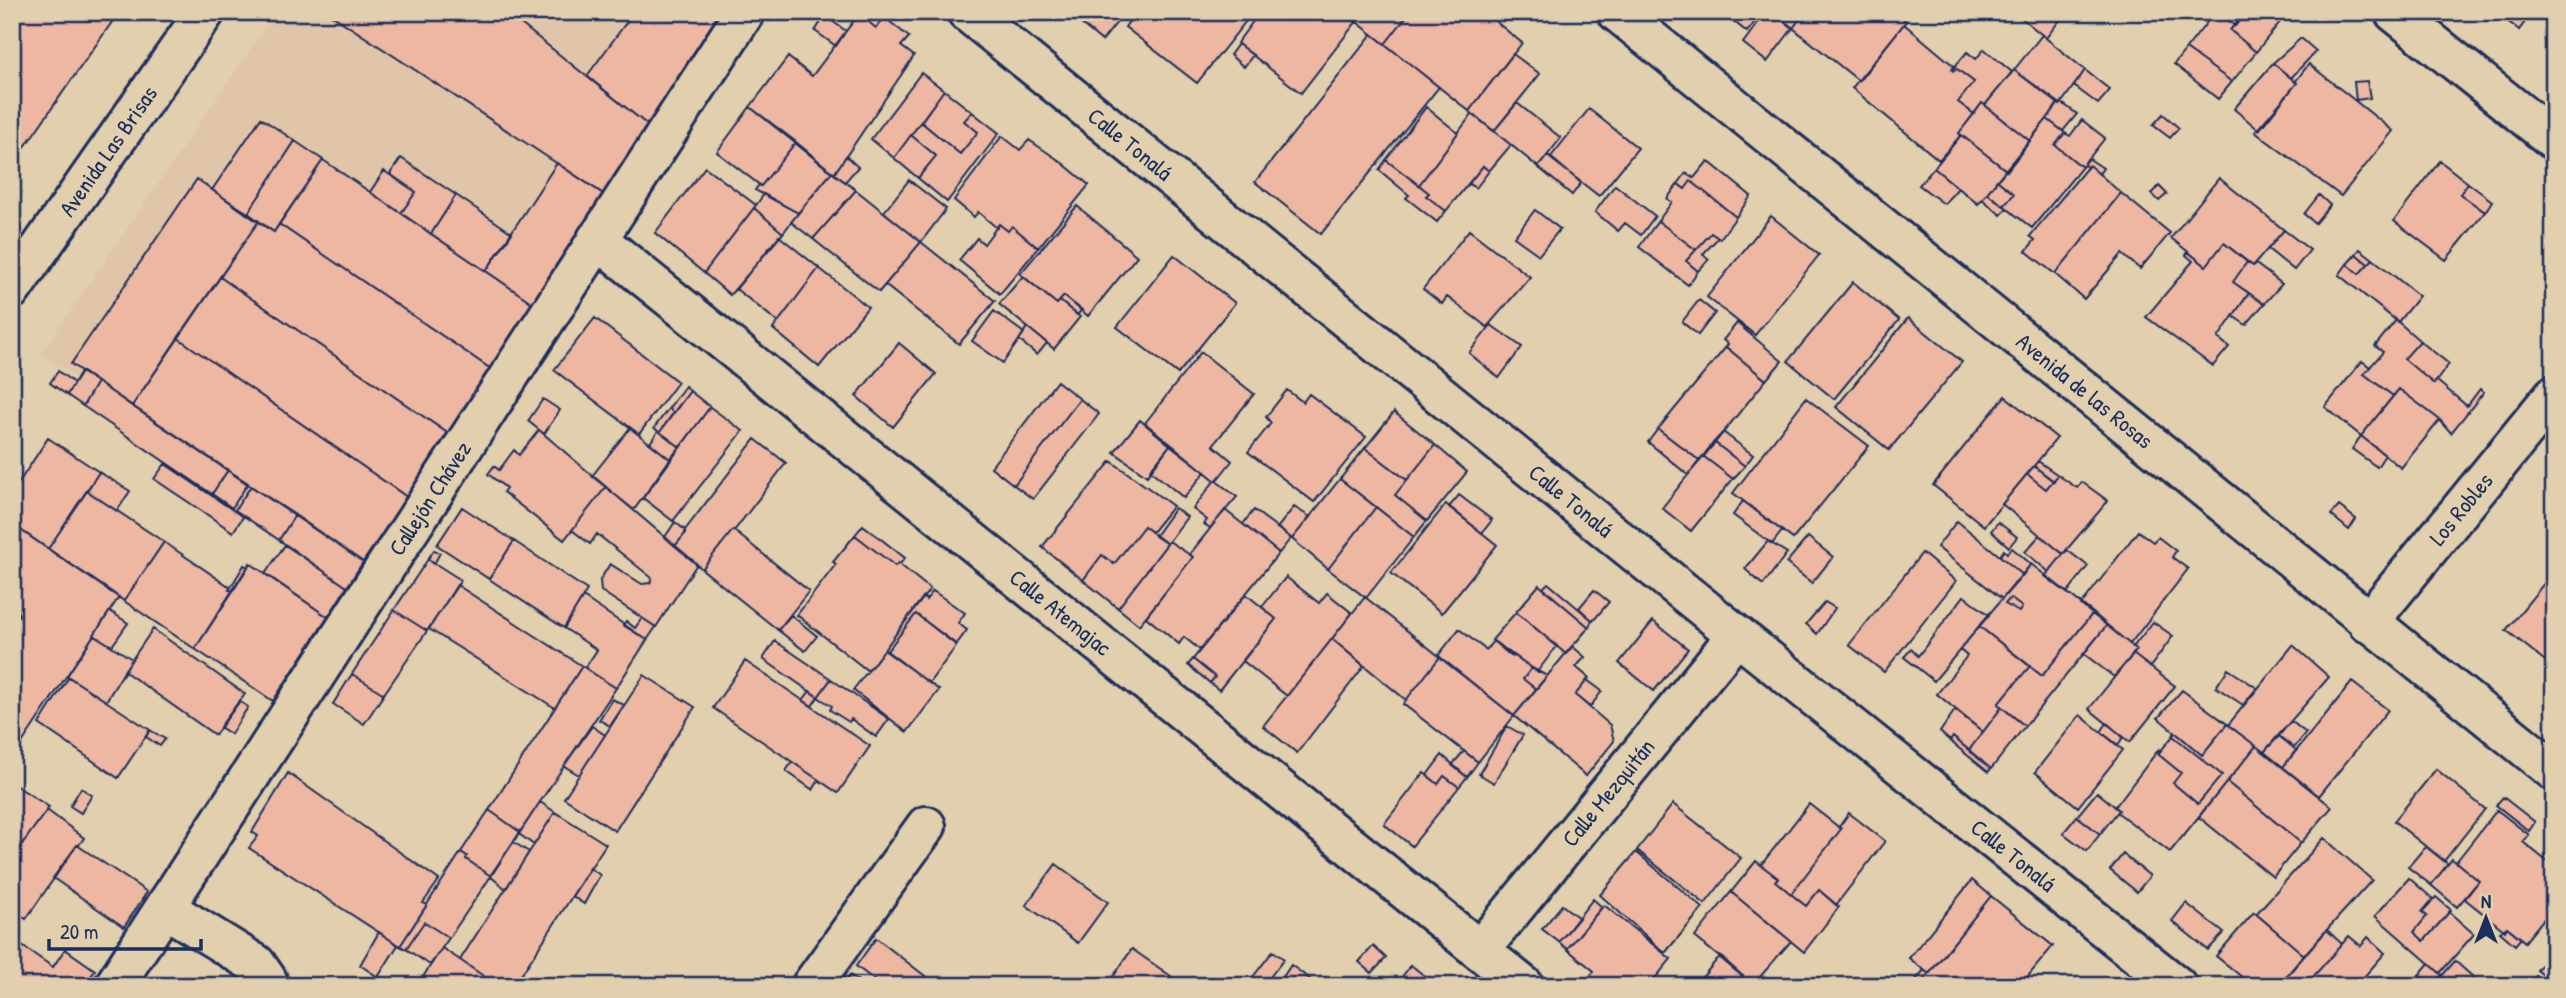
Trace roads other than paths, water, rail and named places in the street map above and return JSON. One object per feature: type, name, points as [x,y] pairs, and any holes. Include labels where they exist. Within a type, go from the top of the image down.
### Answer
[{"type":"street","name":"Avenida Las Brisas","points":[[12,289],[205,12]]},
{"type":"street","name":"Callejón Chávez","points":[[114,986],[745,12]]},
{"type":"street","name":"Calle Tonalá","points":[[967,12],[1737,635],[2177,986]]},
{"type":"street","name":"Avenida de las Rosas","points":[[1617,12],[2554,771]]},
{"type":"street","points":[[2394,12],[2554,140]]},
{"type":"street","name":"Calle Atemajac","points":[[597,239],[1524,986]]},
{"type":"street","name":"Los Robles","points":[[2368,623],[2554,395]]},
{"type":"street","name":"Calle Mezquitán","points":[[1480,950],[1737,635]]},
{"type":"street","points":[[811,986],[926,826]]},
{"type":"street","points":[[164,908],[256,964],[267,980],[264,986]]}]
